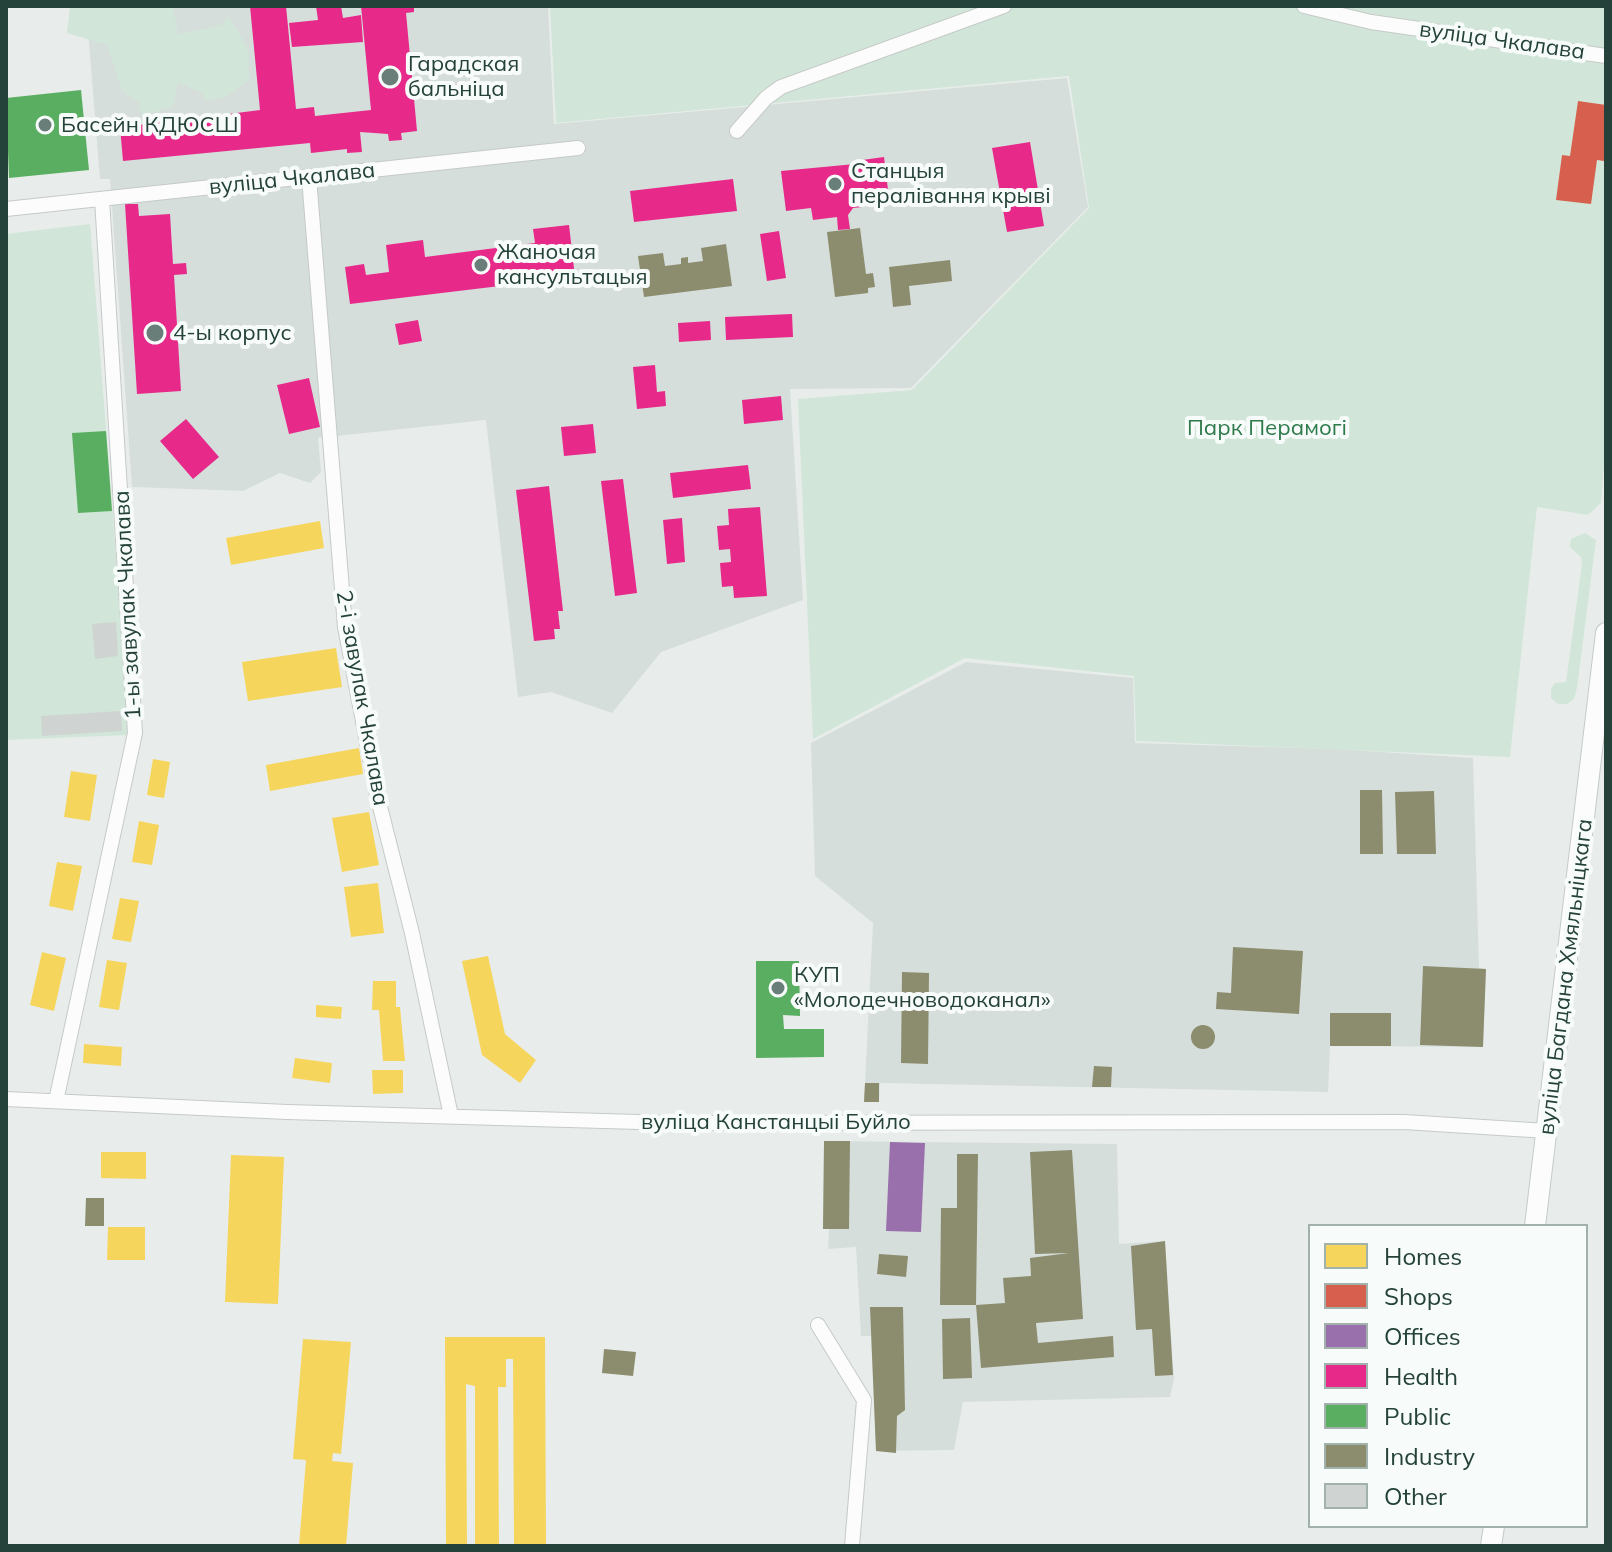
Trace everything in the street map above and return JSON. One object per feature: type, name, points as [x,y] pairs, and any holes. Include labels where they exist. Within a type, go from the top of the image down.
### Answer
[{"type":"street","points":[[737,131],[766,98],[781,87],[1004,6]]},
{"type":"street","name":"вуліца Чкалава","points":[[1304,6],[1371,22],[1606,56]]},
{"type":"street","name":"вуліца Чкалава","points":[[6,209],[578,148]]},
{"type":"street","name":"2-і завулак Чкалава","points":[[309,177],[345,627],[377,795],[412,933],[451,1116]]},
{"type":"street","name":"1-ы завулак Чкалава","points":[[56,1101],[135,733],[108,198]]},
{"type":"street","name":"вуліца Багдана Хмяльніцкага","points":[[1535,1224],[1606,633]]},
{"type":"street","name":"вуліца Канстанцыі Буйло","points":[[6,1099],[674,1123],[1404,1122],[1547,1131]]},
{"type":"street","points":[[818,1325],[864,1400],[852,1546]]},
{"type":"shaded area","points":[[86,6],[548,6],[554,124],[1067,78],[1088,207],[911,388],[790,389],[803,600],[661,652],[612,713],[551,692],[518,697],[486,420],[318,438],[321,472],[310,483],[280,473],[243,491],[132,487],[110,179],[100,179]]},
{"type":"shaded area","points":[[966,662],[1133,678],[1135,743],[1336,749],[1473,758],[1479,968],[1486,969],[1483,1047],[1330,1046],[1328,1092],[880,1083],[879,1102],[864,1102],[873,923],[815,876],[811,743]]},
{"type":"shaded area","points":[[824,1141],[1117,1144],[1119,1244],[1165,1241],[1174,1379],[1170,1397],[963,1402],[954,1450],[876,1451],[871,1336],[861,1336],[856,1247],[828,1249],[829,1229],[823,1229]]},
{"type":"green space","points":[[70,6],[173,6],[178,35],[221,25],[229,16],[248,49],[249,80],[225,97],[205,101],[202,93],[178,82],[173,106],[142,116],[138,101],[123,92],[107,45],[67,33]]},
{"type":"green space","name":"Парк Перамогі","points":[[550,6],[1606,6],[1606,437],[1601,503],[1588,515],[1537,507],[1510,757],[1136,741],[1134,676],[965,658],[813,739],[798,399],[912,390],[1089,208],[1069,76],[556,123]]},
{"type":"green space","points":[[90,224],[130,735],[6,740],[6,234]]},
{"type":"green space","points":[[1585,533],[1596,540],[1577,688],[1574,699],[1567,704],[1558,704],[1551,698],[1551,689],[1555,683],[1566,682],[1582,564],[1581,557],[1570,547],[1571,539]]},
{"type":"building: Homes","points":[[320,521],[324,548],[231,565],[226,538]]},
{"type":"building: Homes","points":[[336,648],[342,687],[248,701],[242,662]]},
{"type":"building: Homes","points":[[359,748],[363,774],[270,791],[266,765]]},
{"type":"building: Homes","points":[[153,759],[170,762],[164,798],[147,795]]},
{"type":"building: Homes","points":[[71,771],[97,775],[90,821],[64,817]]},
{"type":"building: Homes","points":[[369,812],[379,865],[342,872],[332,818]]},
{"type":"building: Homes","points":[[139,821],[159,825],[152,865],[132,862]]},
{"type":"building: Homes","points":[[57,862],[82,866],[73,911],[49,906]]},
{"type":"building: Homes","points":[[378,883],[384,933],[351,937],[344,887]]},
{"type":"building: Homes","points":[[120,898],[139,901],[131,942],[112,939]]},
{"type":"building: Homes","points":[[42,952],[66,958],[54,1011],[30,1005]]},
{"type":"building: Homes","points":[[488,956],[505,1034],[536,1060],[520,1083],[482,1055],[462,961]]},
{"type":"building: Homes","points":[[107,960],[127,963],[119,1010],[99,1007]]},
{"type":"building: Homes","points":[[373,981],[396,981],[396,1007],[400,1007],[405,1061],[383,1061],[379,1010],[372,1010]]},
{"type":"building: Homes","points":[[316,1005],[342,1007],[341,1019],[316,1017]]},
{"type":"building: Homes","points":[[84,1044],[122,1047],[121,1066],[83,1063]]},
{"type":"building: Homes","points":[[295,1058],[332,1063],[330,1083],[292,1078]]},
{"type":"building: Homes","points":[[372,1070],[403,1070],[403,1093],[373,1094]]},
{"type":"building: Homes","points":[[101,1152],[146,1152],[146,1179],[101,1178]]},
{"type":"building: Homes","points":[[231,1155],[284,1157],[278,1304],[225,1302]]},
{"type":"building: Homes","points":[[108,1227],[145,1227],[145,1260],[107,1260]]},
{"type":"building: Homes","points":[[445,1337],[545,1337],[546,1546],[514,1546],[513,1359],[506,1359],[506,1387],[498,1387],[499,1546],[475,1546],[475,1386],[466,1384],[467,1546],[446,1546]]},
{"type":"building: Homes","points":[[303,1339],[351,1342],[341,1454],[333,1453],[332,1461],[353,1463],[346,1546],[299,1546],[306,1460],[293,1459]]},
{"type":"building: Shops","points":[[1578,101],[1606,105],[1604,161],[1597,160],[1591,204],[1556,200],[1562,155],[1570,156]]},
{"type":"building: Offices","points":[[890,1142],[925,1143],[921,1232],[886,1231]]},
{"type":"building: Health","name":"Гарадская бальніца","points":[[250,6],[286,6],[296,109],[314,107],[315,116],[371,110],[361,6],[414,6],[414,12],[406,13],[417,131],[401,133],[402,140],[389,141],[388,134],[360,132],[362,152],[347,153],[347,149],[311,153],[310,143],[123,161],[120,127],[157,123],[156,117],[174,115],[174,121],[260,110]]},
{"type":"building: Health","name":"Гарадская бальніца","points":[[316,6],[341,6],[343,18],[361,15],[363,42],[292,47],[289,23],[318,20]]},
{"type":"building: Health","points":[[1030,142],[1044,226],[1007,232],[992,148]]},
{"type":"building: Health","name":"Станцыя пералівання крыві","points":[[884,157],[889,198],[861,202],[862,207],[853,208],[848,215],[850,229],[838,230],[837,217],[813,220],[811,208],[786,211],[781,171],[855,164],[855,161]]},
{"type":"building: Health","points":[[733,179],[737,211],[634,222],[630,191]]},
{"type":"building: Health","name":"4-ы корпус","points":[[125,204],[138,204],[139,216],[170,214],[173,264],[186,263],[187,274],[174,275],[181,391],[137,394]]},
{"type":"building: Health","name":"Жаночая кансультацыя","points":[[569,225],[575,277],[350,304],[345,267],[364,264],[366,275],[389,272],[386,245],[423,240],[425,257],[535,243],[533,229]]},
{"type":"building: Health","points":[[779,231],[786,278],[767,281],[760,234]]},
{"type":"building: Health","points":[[792,314],[793,337],[726,340],[725,317]]},
{"type":"building: Health","points":[[418,320],[422,341],[399,345],[395,324]]},
{"type":"building: Health","points":[[710,321],[711,340],[679,342],[678,323]]},
{"type":"building: Health","points":[[655,365],[657,392],[665,391],[666,406],[637,409],[633,367]]},
{"type":"building: Health","points":[[309,378],[320,427],[289,434],[277,385]]},
{"type":"building: Health","points":[[781,396],[783,420],[744,424],[742,400]]},
{"type":"building: Health","points":[[186,419],[219,457],[193,479],[160,441]]},
{"type":"building: Health","points":[[593,424],[596,453],[564,456],[561,427]]},
{"type":"building: Health","points":[[748,465],[751,489],[673,498],[670,473]]},
{"type":"building: Health","points":[[623,479],[637,593],[615,596],[601,481]]},
{"type":"building: Health","points":[[549,486],[563,611],[558,611],[560,629],[554,629],[555,639],[534,641],[516,490]]},
{"type":"building: Health","points":[[760,507],[767,596],[734,598],[733,586],[722,587],[720,563],[731,562],[730,549],[719,550],[717,526],[729,525],[728,509]]},
{"type":"building: Health","points":[[682,518],[685,562],[667,564],[663,520]]},
{"type":"building: Public","name":"Басейн КДЮСШ","points":[[81,90],[89,170],[9,178],[6,98]]},
{"type":"building: Public","points":[[106,431],[112,511],[78,513],[72,433]]},
{"type":"building: Public","name":"КУП «Молодечноводоканал»","points":[[756,961],[799,961],[800,1016],[783,1015],[784,1029],[824,1029],[824,1057],[756,1058]]},
{"type":"building: Industry","points":[[860,228],[866,274],[873,273],[875,287],[868,288],[868,293],[835,297],[827,232]]},
{"type":"building: Industry","points":[[726,244],[732,286],[644,297],[638,256],[663,253],[665,266],[681,264],[681,258],[688,257],[688,263],[703,261],[701,248]]},
{"type":"building: Industry","points":[[950,260],[952,281],[909,286],[911,305],[893,307],[889,267]]},
{"type":"building: Industry","points":[[1360,790],[1382,790],[1383,854],[1360,854]]},
{"type":"building: Industry","points":[[1434,791],[1436,854],[1397,854],[1395,792]]},
{"type":"building: Industry","points":[[1233,947],[1303,951],[1299,1014],[1216,1009],[1217,992],[1231,993]]},
{"type":"building: Industry","points":[[1423,966],[1486,969],[1483,1047],[1420,1045]]},
{"type":"building: Industry","points":[[902,972],[929,973],[928,1064],[901,1063]]},
{"type":"building: Industry","points":[[1330,1013],[1391,1013],[1391,1046],[1330,1046]]},
{"type":"building: Industry","points":[[1203,1025],[1212,1028],[1215,1037],[1212,1046],[1203,1049],[1194,1046],[1191,1037],[1194,1028]]},
{"type":"building: Industry","points":[[1094,1066],[1112,1067],[1111,1087],[1092,1087]]},
{"type":"building: Industry","points":[[865,1083],[879,1083],[879,1102],[864,1102]]},
{"type":"building: Industry","points":[[824,1141],[850,1141],[849,1229],[823,1229]]},
{"type":"building: Industry","points":[[1072,1150],[1083,1319],[1036,1323],[1038,1343],[1113,1336],[1114,1357],[981,1368],[976,1305],[1005,1303],[1003,1278],[1031,1276],[1030,1258],[1069,1253],[1035,1254],[1030,1152]]},
{"type":"building: Industry","points":[[957,1154],[978,1154],[976,1305],[940,1305],[941,1208],[957,1208]]},
{"type":"building: Industry","points":[[86,1198],[104,1198],[104,1226],[85,1226]]},
{"type":"building: Industry","points":[[1165,1241],[1173,1375],[1155,1376],[1152,1329],[1136,1330],[1131,1246]]},
{"type":"building: Industry","points":[[879,1254],[908,1256],[906,1277],[877,1274]]},
{"type":"building: Industry","points":[[870,1307],[903,1307],[905,1410],[897,1416],[896,1453],[876,1451]]},
{"type":"building: Industry","points":[[970,1318],[972,1378],[943,1379],[942,1319]]},
{"type":"building: Industry","points":[[604,1349],[636,1352],[633,1376],[602,1373]]},
{"type":"building: Other","points":[[116,622],[118,656],[95,659],[92,624]]},
{"type":"building: Other","points":[[121,711],[122,731],[42,736],[41,716]]},
{"type":"place","name":"Гарадская бальніца","points":[[390,77]]},
{"type":"place","name":"Басейн КДЮСШ","points":[[45,125]]},
{"type":"place","name":"Станцыя пералівання крыві","points":[[835,184]]},
{"type":"place","name":"Жаночая кансультацыя","points":[[481,265]]},
{"type":"place","name":"4-ы корпус","points":[[155,333]]},
{"type":"place","name":"КУП «Молодечноводоканал»","points":[[778,988]]}]
